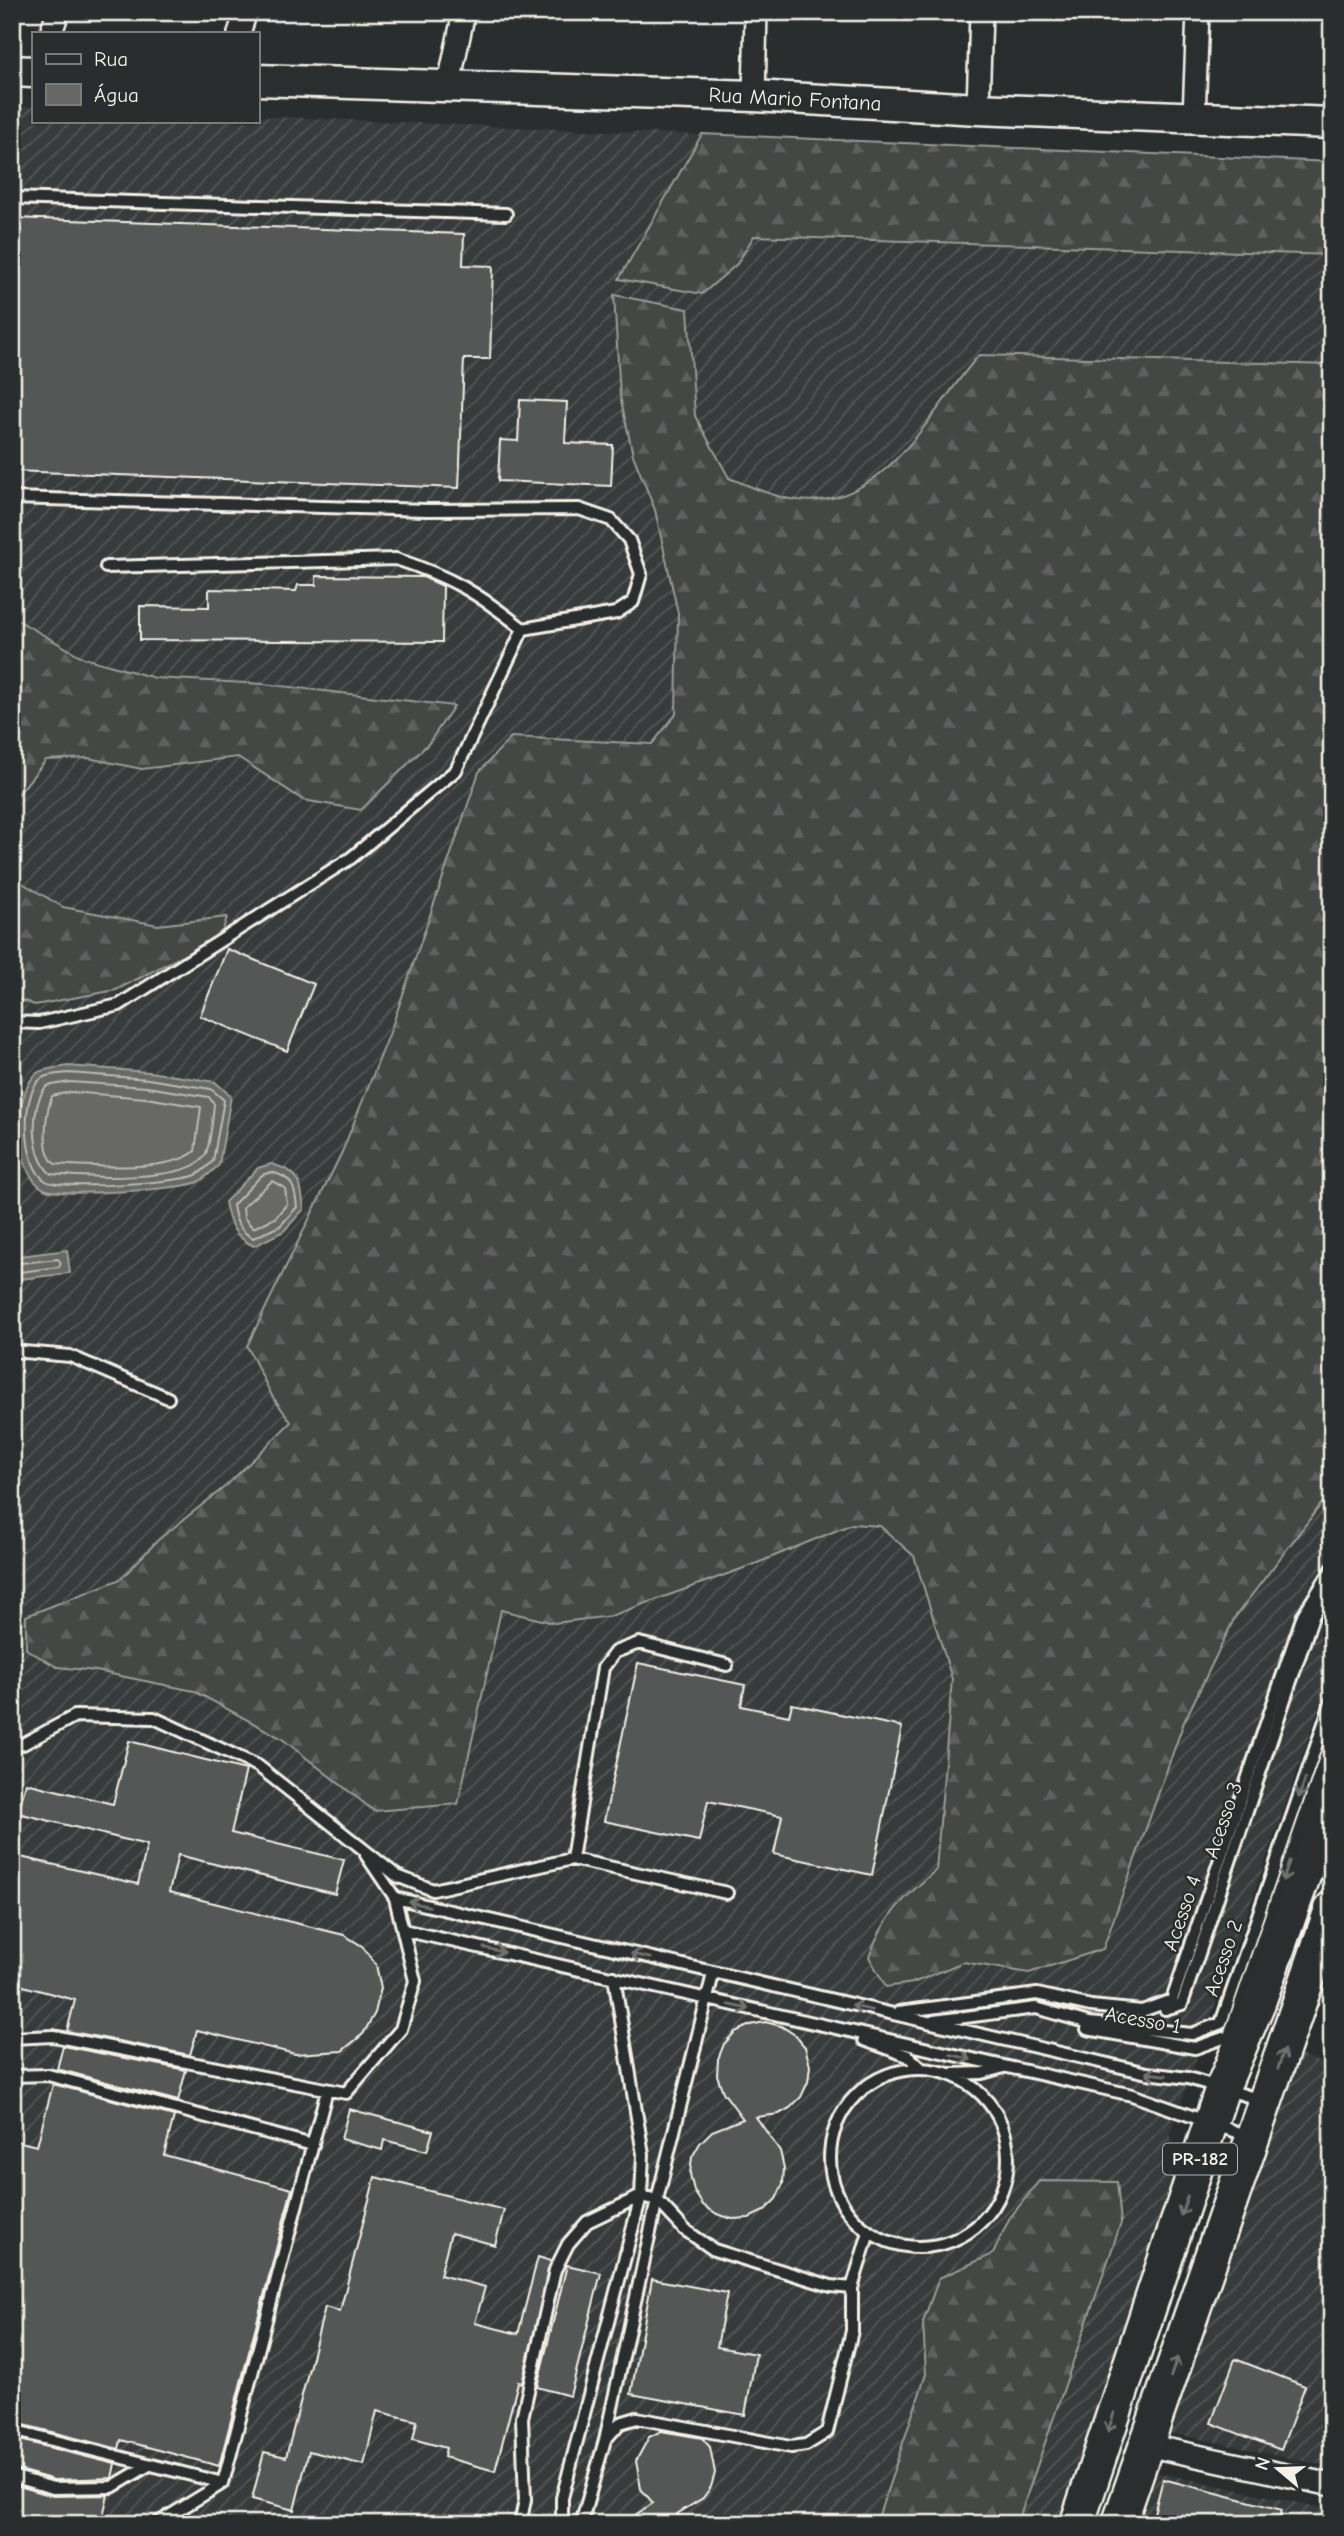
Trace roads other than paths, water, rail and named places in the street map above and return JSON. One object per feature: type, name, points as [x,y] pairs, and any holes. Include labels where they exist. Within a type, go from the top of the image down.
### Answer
[{"type":"main road","name":"PR-182","points":[[1077,2524],[1222,2089],[1259,2001],[1332,1796]]},
{"type":"main road","name":"PR-182","points":[[1119,2524],[1267,2102],[1323,1963],[1332,1908]]},
{"type":"street","points":[[51,32],[58,12]]},
{"type":"street","points":[[239,32],[246,12]]},
{"type":"street","points":[[448,88],[464,12]]},
{"type":"street","points":[[754,96],[756,12]]},
{"type":"street","points":[[978,109],[981,12]]},
{"type":"street","points":[[1194,117],[1198,12]]},
{"type":"street","points":[[12,71],[32,72]]},
{"type":"street","name":"Rua Mario Fontana","points":[[259,80],[754,96],[978,109],[1332,122]]},
{"type":"street","points":[[1146,2445],[1332,2485]]},
{"type":"lane","points":[[12,198],[506,214]]},
{"type":"lane","points":[[12,498],[426,510],[579,509],[611,520],[629,540],[641,574],[633,601],[616,613],[523,629],[479,594],[441,573],[396,559],[106,568]]},
{"type":"lane","points":[[12,1022],[39,1023],[119,1005],[351,858],[456,770],[523,629]]},
{"type":"lane","points":[[12,1351],[70,1356],[168,1398]]},
{"type":"lane","name":"Acesso 4","points":[[887,2013],[1037,1994],[1091,2006],[1142,2011],[1172,2000],[1303,1615],[1332,1569]]},
{"type":"lane","name":"Acesso 3","points":[[905,2017],[1037,1999],[1097,2013],[1132,2015],[1145,2015],[1182,2004],[1313,1616],[1332,1585]]},
{"type":"lane","points":[[572,1859],[603,1668],[615,1651],[639,1643],[727,1665]]},
{"type":"lane","name":"Acesso 2","points":[[926,2022],[1036,2008],[1089,2023],[1192,2034],[1221,2023],[1332,1700]]},
{"type":"lane","points":[[12,1746],[23,1744],[75,1716],[154,1718],[258,1766],[397,1876],[433,1890],[572,1859],[727,1893]]},
{"type":"lane","name":"Acesso 1","points":[[946,2027],[1035,2016],[1091,2031],[1195,2048],[1229,2036],[1332,1737]]},
{"type":"lane","points":[[12,2038],[53,2036],[346,2093],[401,2029],[415,1980],[395,1898],[361,1847]]},
{"type":"lane","points":[[395,1898],[1147,2073],[1188,2078],[1267,2102]]},
{"type":"lane","points":[[403,1930],[1132,2095],[1254,2138]]},
{"type":"lane","points":[[581,2524],[605,2440],[657,2200],[713,1973]]},
{"type":"lane","points":[[562,2524],[562,2498],[641,2196],[643,2154],[614,1977]]},
{"type":"lane","points":[[839,2029],[908,2056],[921,2068]]},
{"type":"lane","points":[[952,2074],[978,2090],[998,2114],[1009,2155],[1004,2186],[989,2213],[966,2235],[947,2243],[917,2248],[886,2242],[860,2226],[841,2201],[829,2158],[835,2127],[851,2100],[875,2080],[904,2069],[921,2068],[952,2074],[982,2073],[1006,2067]]},
{"type":"lane","points":[[12,2076],[48,2075],[313,2145]]},
{"type":"lane","points":[[156,2524],[223,2483],[327,2090]]},
{"type":"lane","points":[[520,2524],[525,2500],[522,2418],[555,2270],[568,2244],[587,2222],[641,2196],[657,2200],[685,2230],[714,2250],[831,2286],[852,2288]]},
{"type":"lane","points":[[605,2440],[621,2423],[637,2418],[791,2447],[806,2445],[827,2432],[852,2331],[852,2288],[869,2232]]},
{"type":"lane","points":[[12,2430],[223,2483]]},
{"type":"lane","points":[[12,2476],[53,2488],[111,2487],[149,2465]]},
{"type":"lane","points":[[167,2517],[203,2524]]},
{"type":"water","points":[[68,1066],[149,1072],[215,1082],[231,1096],[219,1165],[198,1182],[168,1188],[120,1192],[44,1189],[26,1167],[22,1151],[20,1115],[23,1098],[37,1073]]},
{"type":"water","points":[[271,1164],[294,1174],[300,1185],[304,1209],[284,1231],[254,1246],[237,1234],[228,1217],[225,1202],[258,1168]]},
{"type":"water","points":[[67,1250],[70,1273],[12,1280],[12,1257]]}]
